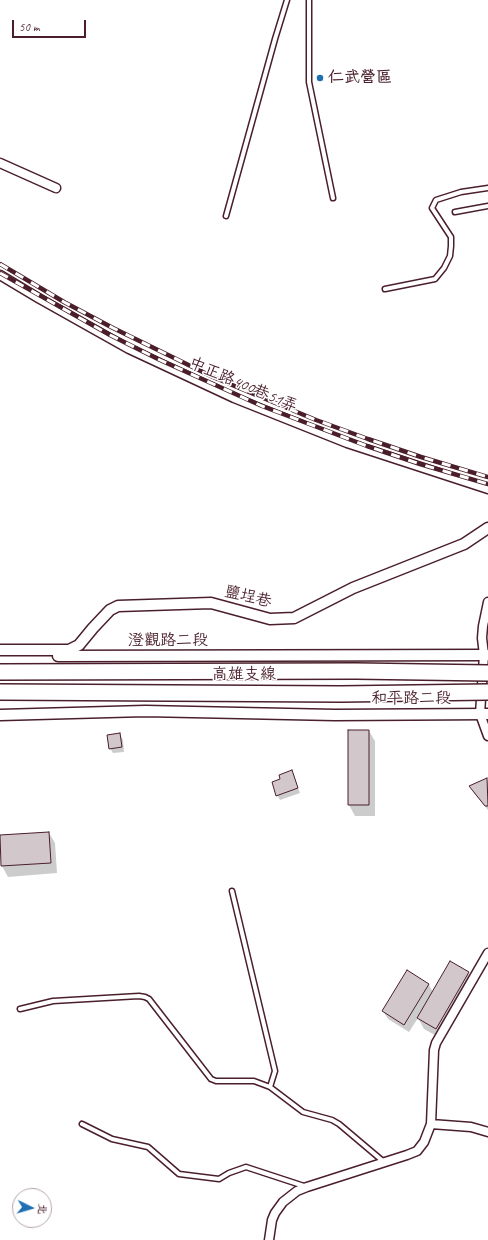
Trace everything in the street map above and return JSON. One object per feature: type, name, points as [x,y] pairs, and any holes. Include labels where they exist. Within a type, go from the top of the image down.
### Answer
[{"type":"highway","name":"高雄支線","points":[[0,672],[488,673]]},
{"type":"highway","name":"高雄支線","points":[[0,692],[341,694],[488,692]]},
{"type":"street","points":[[0,163],[56,188]]},
{"type":"street","name":"中正路400巷51弄","points":[[0,275],[129,349],[234,398],[347,443],[488,490]]},
{"type":"street","name":"鹽埕巷","points":[[0,650],[69,650],[79,645],[110,610],[118,606],[211,603],[270,619],[294,618],[353,588],[464,544],[488,528]]},
{"type":"street","points":[[488,602],[482,638],[486,655],[484,714],[488,736]]},
{"type":"street","name":"澄觀路二段","points":[[0,656],[486,655]]},
{"type":"street","name":"和平路二段","points":[[0,715],[144,711],[334,715],[484,714]]},
{"type":"street","points":[[269,1240],[272,1220],[275,1213],[288,1197],[307,1187],[408,1155],[417,1151],[424,1142],[431,1124],[434,1050],[436,1043],[488,953]]},
{"type":"street","points":[[431,1124],[470,1127],[488,1132]]},
{"type":"lane","points":[[226,216],[274,39],[287,0]]},
{"type":"lane","points":[[309,0],[309,82],[333,198]]},
{"type":"lane","points":[[385,289],[435,279],[444,268],[450,256],[452,246],[452,237],[432,208],[436,200],[460,192],[488,188]]},
{"type":"lane","points":[[455,212],[488,206]]},
{"type":"lane","points":[[232,890],[275,1071],[270,1087]]},
{"type":"lane","points":[[20,1009],[53,1001],[139,996],[144,997],[149,1000],[211,1079],[216,1082],[254,1081],[270,1087],[303,1112],[332,1120],[339,1124],[384,1163]]},
{"type":"lane","points":[[82,1124],[112,1139],[148,1147],[179,1174],[219,1179],[229,1173],[246,1167],[307,1187]]},
{"type":"building","points":[[348,730],[369,730],[369,805],[348,805]]},
{"type":"building","points":[[120,733],[122,747],[109,749],[107,735]]},
{"type":"building","points":[[292,770],[298,788],[276,796],[272,782],[280,779],[279,775]]},
{"type":"building","points":[[487,778],[488,806],[485,806],[469,786]]},
{"type":"building","points":[[49,832],[51,863],[1,866],[0,835]]},
{"type":"building","points":[[450,961],[469,972],[436,1029],[417,1018]]},
{"type":"building","points":[[407,970],[429,984],[404,1025],[382,1011]]},
{"type":"railway","points":[[0,264],[64,302],[113,328],[213,377],[316,420],[368,439],[488,477]]},
{"type":"railway","points":[[0,273],[110,335],[160,360],[262,406],[367,446],[420,464],[488,484]]},
{"type":"place","name":"仁武營區","points":[[320,78]]}]
